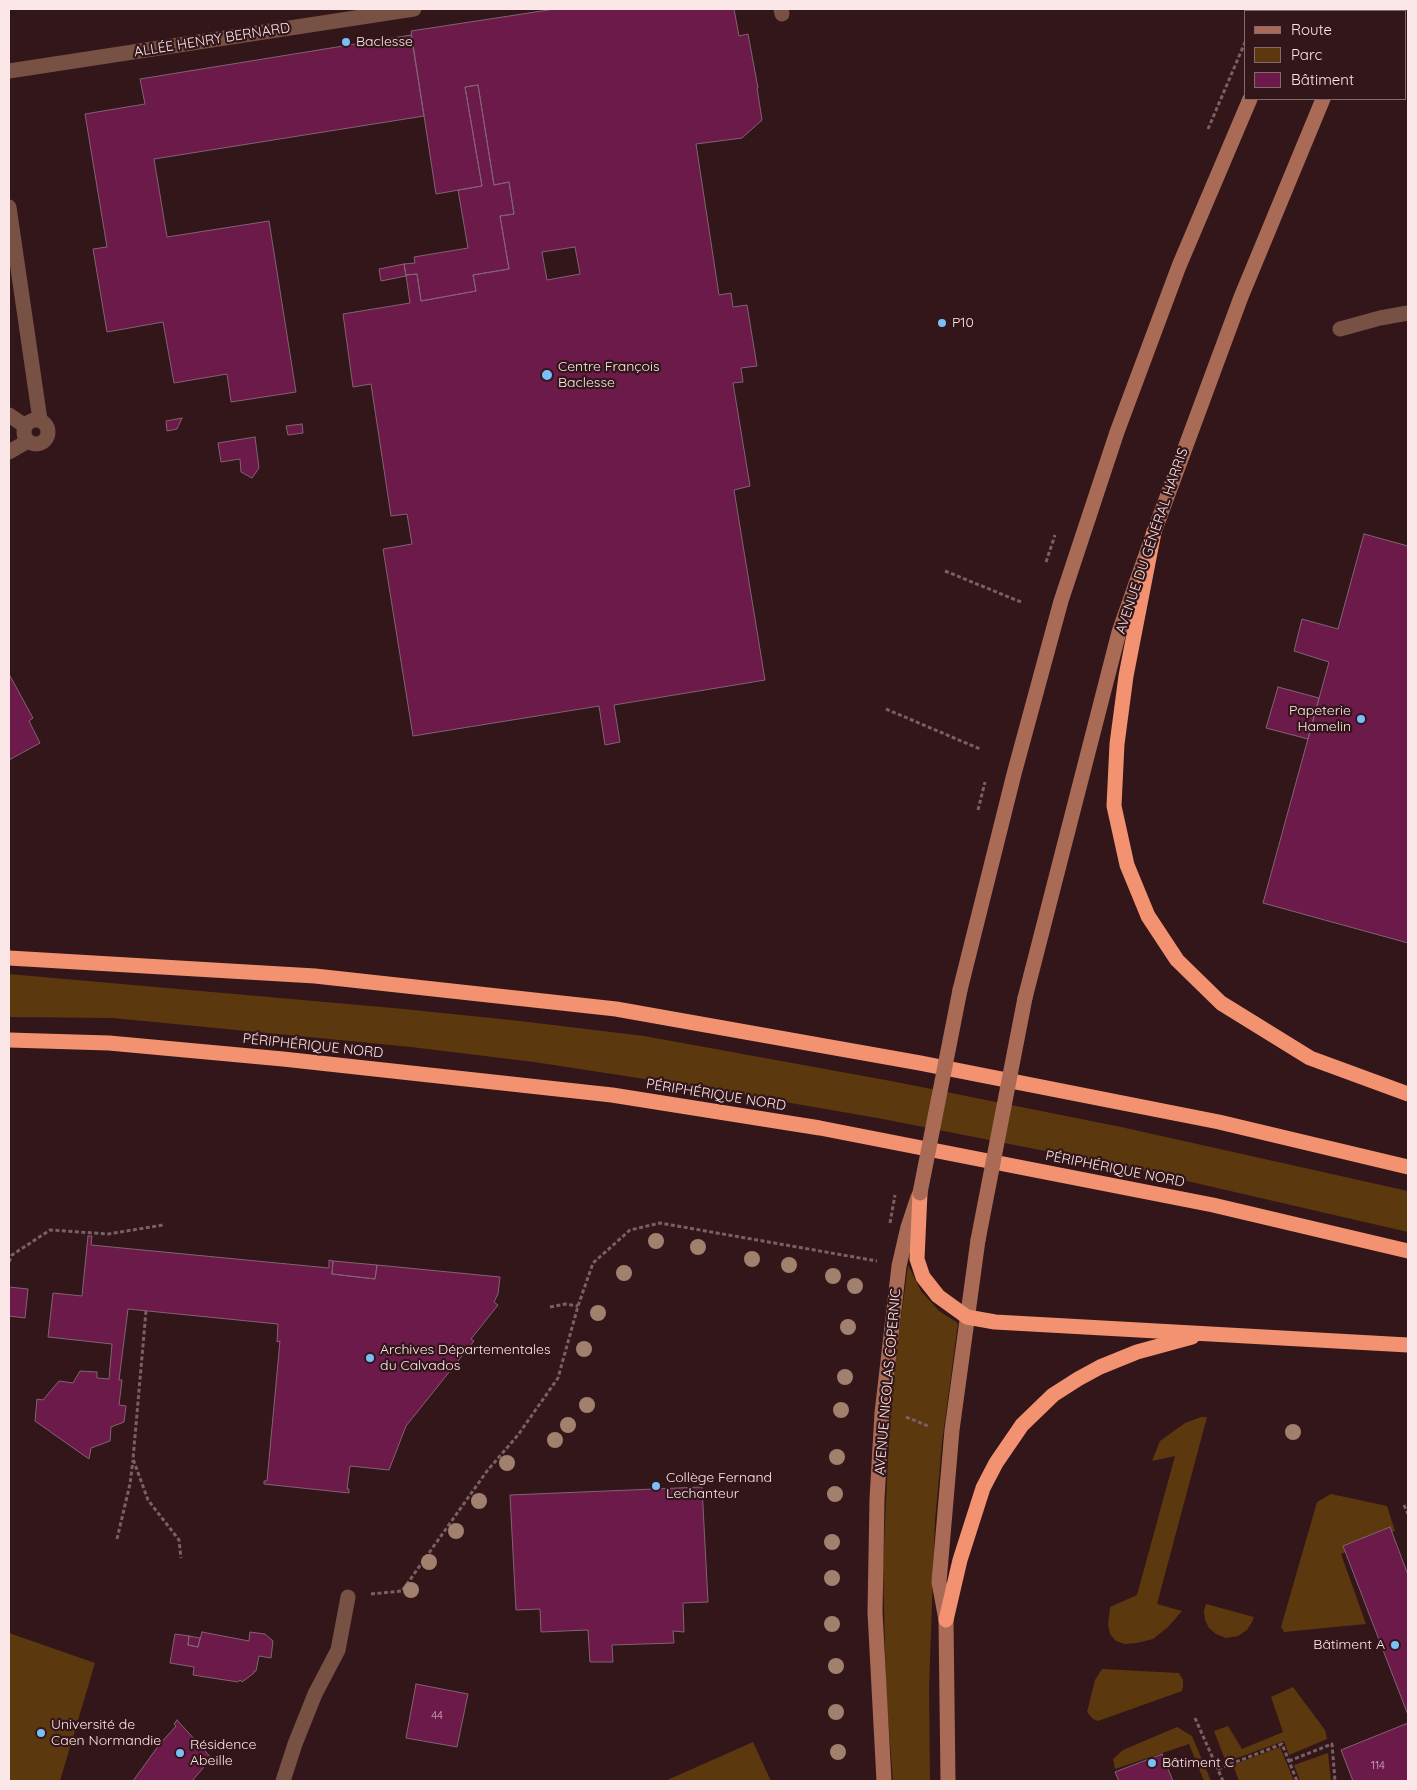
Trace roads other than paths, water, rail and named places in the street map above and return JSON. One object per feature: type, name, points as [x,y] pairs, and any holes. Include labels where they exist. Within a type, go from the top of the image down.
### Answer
[{"type":"highway","points":[[1154,532],[1126,676],[1117,744],[1114,806],[1128,866],[1148,916],[1178,960],[1221,1003],[1310,1058],[1408,1094]]},
{"type":"highway","points":[[9,958],[315,976],[616,1009],[978,1074],[1219,1122],[1408,1167]]},
{"type":"highway","name":"PÉRIPHÉRIQUE NORD","points":[[9,1040],[109,1043],[283,1059],[612,1095],[820,1128],[1214,1205],[1408,1251]]},
{"type":"highway","points":[[920,1193],[913,1228],[917,1259],[923,1276],[938,1296],[967,1317],[995,1322],[1408,1345]]},
{"type":"highway","points":[[946,1620],[960,1560],[983,1488],[996,1463],[1022,1426],[1054,1396],[1078,1378],[1100,1367],[1137,1352],[1206,1334]]},
{"type":"main road","points":[[920,1193],[960,990],[1014,774],[1061,601],[1117,432],[1179,266],[1250,100]]},
{"type":"main road","name":"AVENUE DU GÉNÉRAL HARRIS","points":[[967,1317],[978,1240],[1025,998],[1119,632],[1241,297],[1323,100]]},
{"type":"main road","name":"AVENUE NICOLAS COPERNIC","points":[[884,1781],[875,1612],[877,1499],[884,1394],[899,1266],[913,1228]]},
{"type":"main road","points":[[948,1781],[946,1620],[939,1582],[952,1430],[967,1317]]},
{"type":"street","name":"ALLÉE HENRY BERNARD","points":[[9,71],[414,9]]},
{"type":"street","points":[[9,207],[40,420]]},
{"type":"street","points":[[1340,329],[1380,318],[1408,313]]},
{"type":"street","points":[[9,415],[27,434],[35,445],[43,443],[48,437],[49,430],[40,420],[32,420],[27,434],[9,452]]},
{"type":"street","points":[[284,1781],[295,1744],[315,1694],[338,1650],[348,1597]]},
{"type":"place","name":"Baclesse","points":[[346,42]]},
{"type":"place","name":"P10","points":[[942,323]]},
{"type":"place","name":"Centre François Baclesse","points":[[547,375]]},
{"type":"place","name":"Papeterie Hamelin","points":[[1361,719]]},
{"type":"place","name":"Archives Départementales du Calvados","points":[[370,1358]]},
{"type":"place","name":"Collège Fernand Lechanteur","points":[[656,1486]]},
{"type":"place","name":"Bâtiment A","points":[[1395,1645]]},
{"type":"place","name":"Université de Caen Normandie","points":[[41,1733]]},
{"type":"place","name":"Résidence Abeille","points":[[180,1753]]},
{"type":"place","name":"Bâtiment C","points":[[1152,1763]]}]
